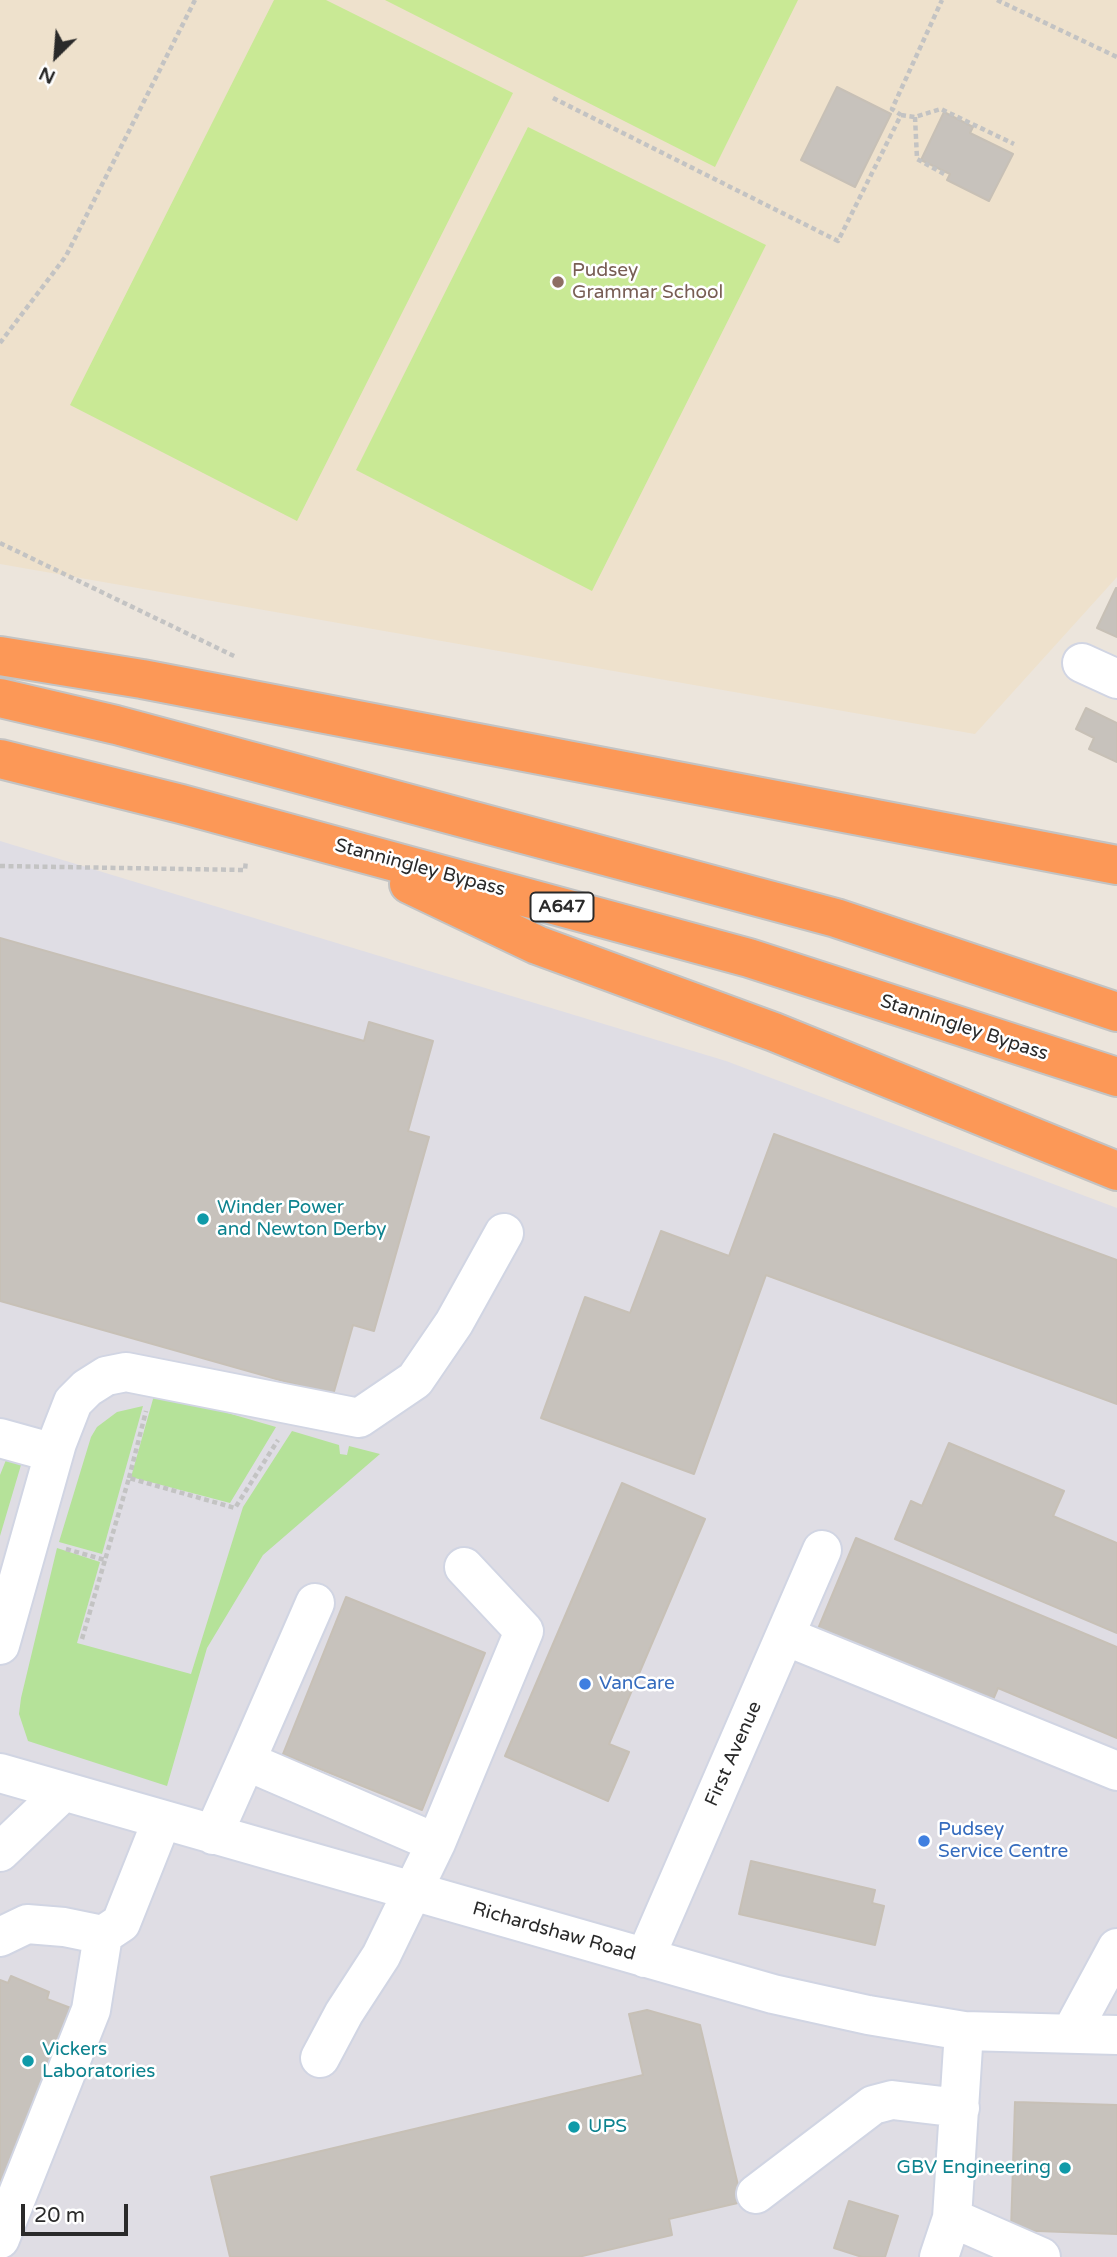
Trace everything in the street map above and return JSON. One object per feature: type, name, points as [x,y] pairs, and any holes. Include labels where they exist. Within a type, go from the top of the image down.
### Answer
[{"type":"highway","points":[[0,656],[142,679],[1117,865]]},
{"type":"highway","points":[[0,698],[116,725],[836,918],[1117,1012]]},
{"type":"highway","name":"Stanningley Bypass","points":[[0,759],[318,841],[749,958],[1117,1077]]},
{"type":"highway","points":[[318,841],[537,945],[774,1032],[1117,1171]]},
{"type":"street","points":[[1083,663],[1117,679]]},
{"type":"street","points":[[0,1645],[54,1453],[73,1402],[87,1388],[106,1376],[126,1372],[359,1418],[415,1380],[454,1323],[504,1233]]},
{"type":"street","points":[[0,1438],[54,1453]]},
{"type":"street","name":"First Avenue","points":[[645,1958],[822,1550]]},
{"type":"street","points":[[320,2058],[344,2013],[381,1956],[414,1892],[524,1631],[464,1567]]},
{"type":"street","points":[[213,1835],[315,1603]]},
{"type":"street","points":[[785,1636],[1117,1771]]},
{"type":"street","points":[[246,1761],[436,1843]]},
{"type":"street","name":"Richardshaw Road","points":[[0,1773],[774,1994],[868,2015],[964,2031],[1117,2035]]},
{"type":"street","points":[[0,1852],[63,1792]]},
{"type":"street","points":[[0,1937],[27,1924],[64,1927],[103,1935],[121,1923],[162,1820]]},
{"type":"street","points":[[0,2239],[91,2010],[103,1935]]},
{"type":"street","points":[[1071,2033],[1117,1948]]},
{"type":"street","points":[[939,2257],[953,2218],[964,2031]]},
{"type":"street","points":[[756,2194],[873,2105],[892,2100],[960,2108]]},
{"type":"street","points":[[953,2218],[1041,2257]]},
{"type":"path","points":[[0,343],[66,256],[195,0]]},
{"type":"path","points":[[942,0],[892,109],[901,115],[915,117],[941,109],[1014,144]]},
{"type":"path","points":[[997,0],[1117,57]]},
{"type":"path","points":[[553,98],[838,241],[901,115]]},
{"type":"path","points":[[915,117],[917,159],[946,175]]},
{"type":"path","points":[[0,543],[246,662]]},
{"type":"path","points":[[82,1639],[129,1478],[154,1378]]},
{"type":"path","points":[[129,1478],[236,1508],[299,1407]]},
{"type":"path","points":[[30,1538],[105,1560]]},
{"type":"shaded area","name":"Pudsey Grammar School","points":[[0,0],[1117,0],[1117,577],[975,734],[0,564]]},
{"type":"shaded area","points":[[0,841],[726,1061],[1117,1208],[1117,2257],[0,2257]]},
{"type":"green space","points":[[274,0],[326,0],[513,93],[297,521],[70,405]]},
{"type":"green space","points":[[385,0],[798,0],[715,167]]},
{"type":"green space","points":[[528,127],[766,245],[592,591],[356,470]]},
{"type":"green space","points":[[155,1392],[276,1427],[230,1503],[131,1477]]},
{"type":"green space","points":[[143,1406],[102,1554],[59,1542],[91,1437],[97,1427],[117,1412]]},
{"type":"green space","points":[[292,1431],[339,1445],[340,1454],[347,1455],[349,1446],[380,1454],[263,1555],[207,1648],[167,1786],[28,1741],[19,1714],[21,1698],[57,1548],[100,1562],[77,1643],[191,1674],[243,1507]]},
{"type":"green space","points":[[6,1460],[21,1465],[0,1536],[0,1475]]},
{"type":"building","points":[[837,87],[891,114],[855,187],[801,160]]},
{"type":"building","points":[[944,112],[973,127],[970,133],[1013,154],[989,201],[947,180],[950,174],[921,160]]},
{"type":"building","points":[[1117,588],[1117,637],[1097,628]]},
{"type":"building","points":[[1086,708],[1117,723],[1117,762],[1089,749],[1094,738],[1076,729]]},
{"type":"building","name":"Winder Power and Newton Derby","points":[[0,938],[364,1041],[369,1022],[433,1041],[408,1131],[429,1137],[374,1331],[353,1325],[333,1395],[0,1301]]},
{"type":"building","points":[[774,1134],[1117,1260],[1117,1404],[766,1275],[694,1474],[541,1418],[585,1297],[630,1313],[661,1231],[729,1256]]},
{"type":"building","points":[[949,1443],[1064,1491],[1053,1516],[1117,1543],[1117,1633],[895,1539],[911,1501],[922,1506]]},
{"type":"building","name":"VanCare","points":[[622,1483],[705,1519],[609,1744],[629,1752],[608,1801],[505,1756]]},
{"type":"building","points":[[856,1538],[1117,1647],[1117,1738],[998,1688],[992,1702],[818,1629]]},
{"type":"building","points":[[346,1597],[485,1653],[422,1810],[283,1754]]},
{"type":"building","points":[[751,1861],[875,1890],[872,1903],[884,1906],[875,1945],[739,1914]]},
{"type":"building","name":"Vickers Laboratories","points":[[11,1976],[49,1992],[47,1999],[76,2010],[0,2202],[0,1980],[8,1983]]},
{"type":"building","name":"UPS","points":[[647,2010],[700,2025],[742,2202],[669,2219],[672,2235],[578,2257],[230,2257],[211,2177],[643,2075],[629,2014]]},
{"type":"building","name":"GBV Engineering","points":[[1015,2102],[1117,2105],[1117,2234],[1011,2230]]},
{"type":"building","points":[[849,2201],[898,2216],[885,2257],[862,2257],[834,2248]]},
{"type":"place","name":"Pudsey Grammar School","points":[[558,282]]},
{"type":"place","name":"Winder Power and Newton Derby","points":[[203,1219]]},
{"type":"place","name":"VanCare","points":[[585,1684]]},
{"type":"place","name":"Pudsey Service Centre","points":[[924,1841]]},
{"type":"place","name":"Vickers Laboratories","points":[[28,2061]]},
{"type":"place","name":"UPS","points":[[574,2127]]},
{"type":"place","name":"GBV Engineering","points":[[1065,2168]]}]
